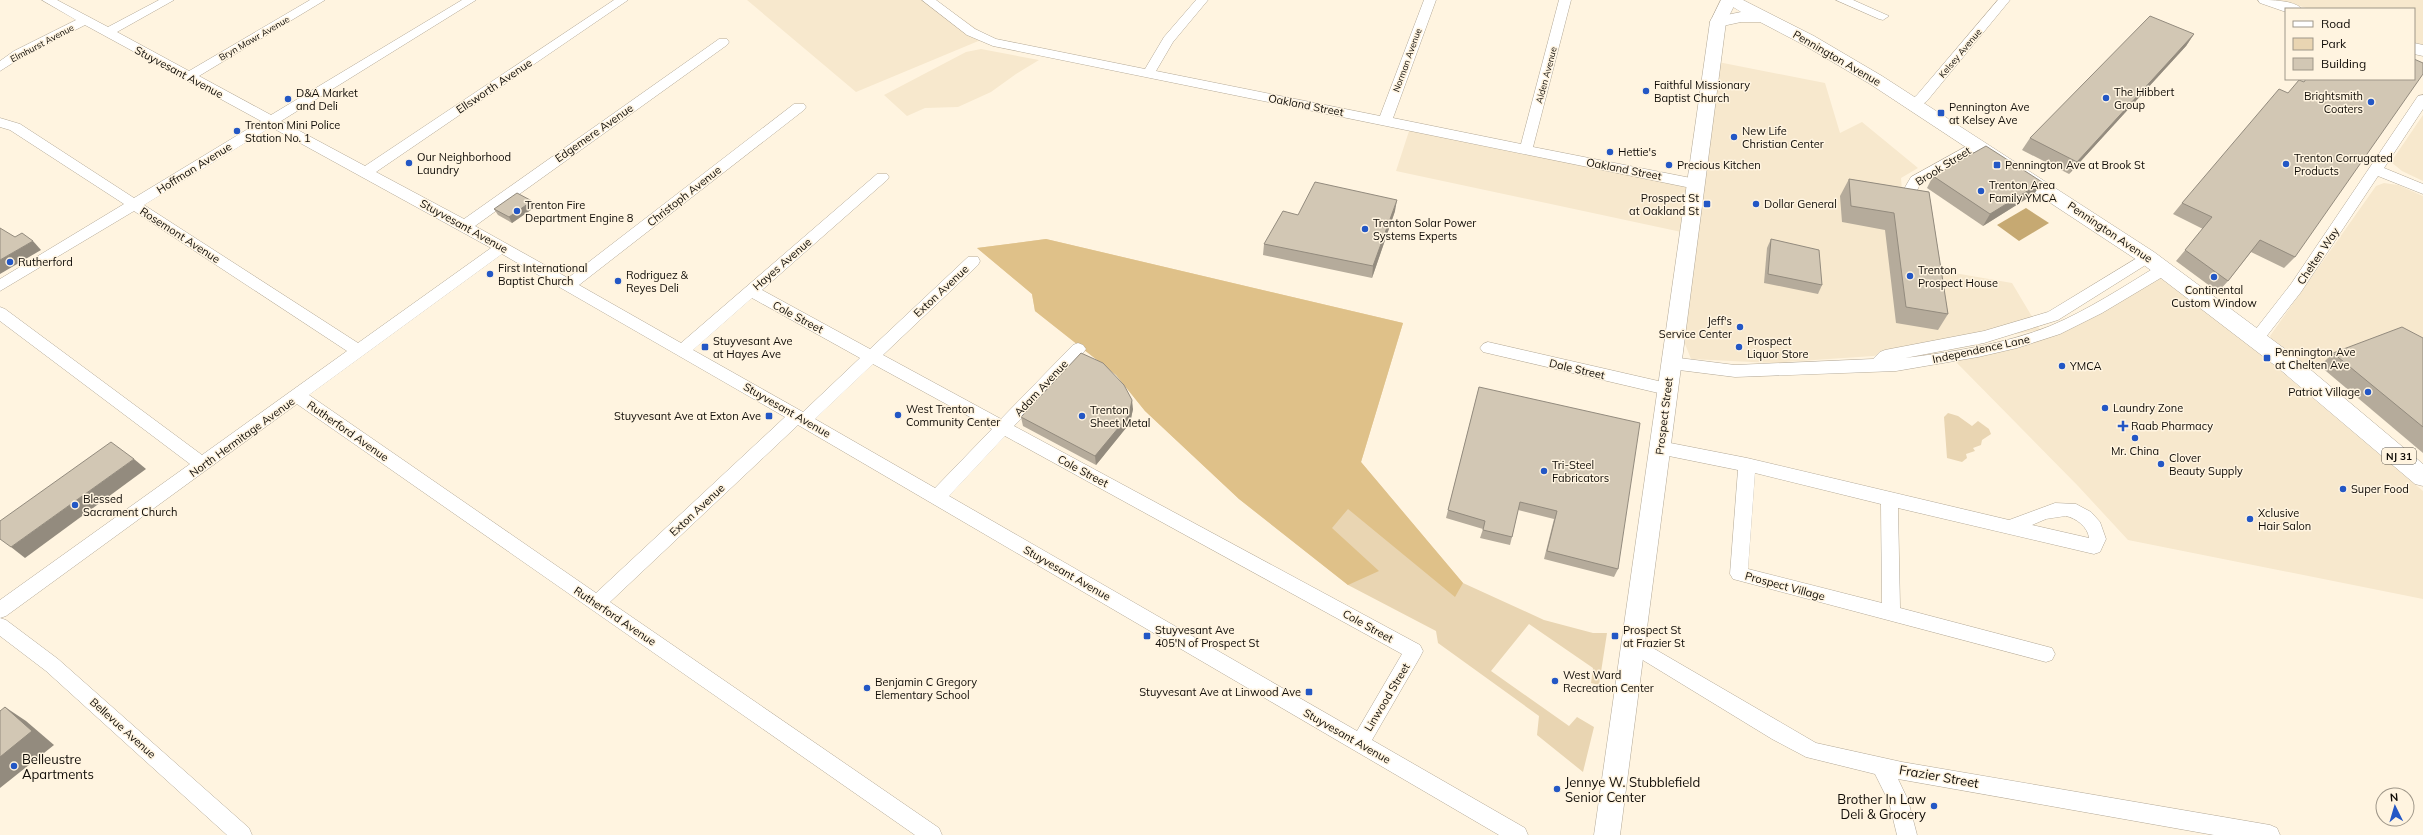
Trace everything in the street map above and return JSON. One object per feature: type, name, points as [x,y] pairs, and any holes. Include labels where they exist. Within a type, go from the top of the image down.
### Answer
[{"type":"main road","name":"Pennington Avenue","points":[[1730,0],[1839,58],[1914,104],[2147,257],[2257,338],[2423,477]]},
{"type":"main road","points":[[1718,22],[1741,17],[1764,17]]},
{"type":"street","name":"Stuyvesant Avenue","points":[[48,0],[84,21],[273,121],[465,226],[569,285],[1518,835]]},
{"type":"street","points":[[107,33],[168,0]]},
{"type":"street","name":"Bryn Mawr Avenue","points":[[188,77],[319,0]]},
{"type":"street","name":"Hoffman Avenue","points":[[0,286],[470,0]]},
{"type":"street","name":"Ellsworth Avenue","points":[[366,172],[622,0]]},
{"type":"street","name":"Oakland Street","points":[[928,0],[971,32],[993,42],[1696,184]]},
{"type":"street","points":[[1149,73],[1168,40],[1202,0]]},
{"type":"street","name":"Norman Avenue","points":[[1385,121],[1430,0]]},
{"type":"street","name":"Alden Avenue","points":[[1526,149],[1565,0]]},
{"type":"street","name":"Prospect Street","points":[[1607,835],[1718,22],[1730,0]]},
{"type":"street","points":[[1842,0],[1883,16]]},
{"type":"street","name":"Kelsey Avenue","points":[[1914,104],[1922,98],[2004,0]]},
{"type":"street","points":[[2266,0],[2291,8]]},
{"type":"street","name":"Elmhurst Avenue","points":[[0,67],[18,54],[84,21]]},
{"type":"street","name":"Edgemere Avenue","points":[[465,226],[723,42]]},
{"type":"street","name":"Chelten Way","points":[[2257,338],[2296,288],[2374,169],[2423,99]]},
{"type":"street","name":"Christoph Avenue","points":[[569,285],[799,107]]},
{"type":"street","name":"Rosemont Avenue","points":[[0,122],[15,127],[359,351]]},
{"type":"street","name":"Brook Street","points":[[1911,189],[1916,180],[1976,145]]},
{"type":"street","points":[[2374,169],[2423,189]]},
{"type":"street","name":"Hayes Avenue","points":[[682,351],[882,177]]},
{"type":"street","name":"North Hermitage Avenue","points":[[0,610],[203,465],[502,247]]},
{"type":"street","name":"Independence Lane","points":[[1877,365],[1885,356],[1984,337],[2053,316],[2147,257]]},
{"type":"street","name":"Exton Avenue","points":[[597,603],[800,418],[872,357],[973,261]]},
{"type":"street","name":"Independence Lane","points":[[1671,363],[1735,371],[1877,365],[1898,366],[1987,350],[2033,338],[2056,330],[2106,304],[2164,269]]},
{"type":"street","name":"Cole Street","points":[[751,292],[1414,651]]},
{"type":"street","points":[[0,313],[203,465]]},
{"type":"street","name":"Dale Street","points":[[1488,348],[1667,390]]},
{"type":"street","name":"Adam Avenue","points":[[937,497],[1078,349]]},
{"type":"street","name":"Rutherford Avenue","points":[[298,396],[932,835]]},
{"type":"street","points":[[1660,448],[1747,465],[2012,526]]},
{"type":"street","name":"Prospect Village","points":[[1747,465],[1739,574],[2046,654]]},
{"type":"street","points":[[1889,498],[1891,613]]},
{"type":"street","name":"Bellevue Avenue","points":[[0,626],[52,665],[242,835]]},
{"type":"street","name":"Frazier Street","points":[[1634,645],[1779,733],[1813,751],[1881,766],[2270,835]]},
{"type":"street","name":"Linwood Street","points":[[1360,743],[1414,651]]},
{"type":"street","points":[[1881,766],[1898,800],[1907,835]]},
{"type":"shaded area","points":[[747,0],[936,0],[988,37],[856,92]]},
{"type":"shaded area","points":[[2281,0],[2423,0],[2423,46],[2415,43],[2415,8],[2306,8]]},
{"type":"shaded area","points":[[981,49],[1039,60],[991,92],[958,107],[925,108],[907,116],[884,95],[966,52]]},
{"type":"shaded area","points":[[1713,61],[1825,83],[1840,133],[1862,122],[1918,168],[1901,178],[1908,265],[2012,283],[2040,330],[1873,356],[1772,363],[1691,359],[1676,321],[1686,233],[1396,171],[1411,125],[1697,184]]},
{"type":"shaded area","points":[[2423,115],[2423,181],[2402,171],[2391,162]]},
{"type":"shaded area","points":[[2384,183],[2398,185],[2423,196],[2423,423],[2343,358],[2308,371],[2273,343],[2270,336],[2376,186]]},
{"type":"shaded area","points":[[2026,208],[2049,223],[2019,241],[1997,225]]},
{"type":"shaded area","points":[[1046,239],[1403,323],[1361,462],[1463,583],[1455,597],[1348,509],[1332,528],[1379,571],[1348,585],[1239,499],[1145,411],[1116,375],[1035,311],[1032,294],[977,248]]},
{"type":"shaded area","points":[[2163,277],[2224,323],[2423,491],[2423,599],[2128,540],[2078,486],[1955,361],[2003,351],[2079,325]]},
{"type":"green space","points":[[1046,239],[1403,323],[1361,462],[1463,583],[1544,620],[1593,633],[1607,633],[1599,685],[1591,683],[1593,668],[1529,624],[1491,671],[1569,726],[1577,717],[1594,727],[1583,772],[1537,735],[1539,716],[1438,643],[1436,631],[1348,585],[1239,499],[1145,411],[1116,375],[1035,311],[1032,294],[977,248]]},
{"type":"green space","points":[[1948,413],[1958,416],[1972,426],[1978,421],[1989,429],[1991,434],[1982,440],[1981,445],[1973,448],[1975,451],[1966,454],[1967,458],[1962,462],[1947,458],[1944,417]]},
{"type":"building","name":"The Hibbert Group","points":[[2150,16],[2194,34],[2077,162],[2030,138]]},
{"type":"building","name":"Trenton Corrugated Products","points":[[2415,59],[2423,63],[2423,74],[2295,257],[2260,240],[2228,281],[2185,250],[2212,217],[2182,203],[2279,89],[2288,93],[2299,80],[2304,82],[2305,80],[2415,80]]},
{"type":"building","name":"Trenton Area Family YMCA","points":[[1986,146],[2042,182],[1990,214],[1933,176]]},
{"type":"building","points":[[1849,179],[1929,192],[1948,314],[1906,307],[1894,213],[1851,206]]},
{"type":"building","name":"Trenton Solar Power Systems Experts","points":[[1315,182],[1397,200],[1373,266],[1264,244],[1283,211],[1298,215]]},
{"type":"building","points":[[517,193],[532,201],[509,217],[494,209]]},
{"type":"building","points":[[0,228],[15,237],[22,233],[33,241],[0,260]]},
{"type":"building","points":[[1771,239],[1819,250],[1822,285],[1768,274]]},
{"type":"building","points":[[2402,327],[2423,338],[2423,427],[2333,353]]},
{"type":"building","name":"Trenton Sheet Metal","points":[[1081,353],[1103,363],[1124,385],[1132,400],[1129,415],[1095,456],[1021,417]]},
{"type":"building","name":"Tri-Steel Fabricators","points":[[1479,387],[1640,423],[1618,569],[1547,551],[1557,511],[1520,502],[1512,537],[1483,530],[1485,521],[1448,510]]},
{"type":"building","points":[[111,442],[134,459],[11,547],[0,539],[0,521]]},
{"type":"building","points":[[5,707],[32,731],[0,757],[0,711]]},
{"type":"place","name":"Faithful Missionary Baptist Church","points":[[1646,91]]},
{"type":"place","name":"The Hibbert Group","points":[[2106,98]]},
{"type":"place","name":"D&A Market and Deli","points":[[288,99]]},
{"type":"place","name":"Brightsmith Coaters","points":[[2371,102]]},
{"type":"place","name":"Pennington Ave at Kelsey Ave","points":[[1941,113]]},
{"type":"place","name":"Trenton Mini Police Station No. 1","points":[[237,131]]},
{"type":"place","name":"New Life Christian Center","points":[[1734,137]]},
{"type":"place","name":"Hettie's","points":[[1610,152]]},
{"type":"place","name":"Our Neighborhood Laundry","points":[[409,163]]},
{"type":"place","name":"Trenton Corrugated Products","points":[[2286,164]]},
{"type":"place","name":"Precious Kitchen","points":[[1669,165]]},
{"type":"place","name":"Pennington Ave at Brook St","points":[[1997,165]]},
{"type":"place","name":"Trenton Area Family YMCA","points":[[1981,191]]},
{"type":"place","name":"Prospect St at Oakland St","points":[[1707,204]]},
{"type":"place","name":"Dollar General","points":[[1756,204]]},
{"type":"place","name":"Trenton Fire Department Engine 8","points":[[517,211]]},
{"type":"place","name":"Trenton Solar Power Systems Experts","points":[[1365,229]]},
{"type":"place","name":"Rutherford","points":[[10,262]]},
{"type":"place","name":"First International Baptist Church","points":[[490,274]]},
{"type":"place","name":"Trenton Prospect House","points":[[1910,276]]},
{"type":"place","name":"Continental Custom Window","points":[[2214,277]]},
{"type":"place","name":"Rodriguez & Reyes Deli","points":[[618,281]]},
{"type":"place","name":"Jeff's Service Center","points":[[1740,327]]},
{"type":"place","name":"Stuyvesant Ave at Hayes Ave","points":[[705,347]]},
{"type":"place","name":"Prospect Liquor Store","points":[[1739,347]]},
{"type":"place","name":"Pennington Ave at Chelten Ave","points":[[2267,358]]},
{"type":"place","name":"YMCA","points":[[2062,366]]},
{"type":"place","name":"Patriot Village","points":[[2368,392]]},
{"type":"place","name":"Laundry Zone","points":[[2105,408]]},
{"type":"place","name":"West Trenton Community Center","points":[[898,415]]},
{"type":"place","name":"Stuyvesant Ave at Exton Ave","points":[[769,416]]},
{"type":"place","name":"Trenton Sheet Metal","points":[[1082,416]]},
{"type":"place","name":"Raab Pharmacy","points":[[2123,426]]},
{"type":"place","name":"Mr. China","points":[[2135,438]]},
{"type":"place","name":"Clover Beauty Supply","points":[[2161,464]]},
{"type":"place","name":"Tri-Steel Fabricators","points":[[1544,471]]},
{"type":"place","name":"Super Food","points":[[2343,489]]},
{"type":"place","name":"Blessed Sacrament Church","points":[[75,505]]},
{"type":"place","name":"Xclusive Hair Salon","points":[[2250,519]]},
{"type":"place","name":"Stuyvesant Ave 405'N of Prospect St","points":[[1147,636]]},
{"type":"place","name":"Prospect St at Frazier St","points":[[1615,636]]},
{"type":"place","name":"West Ward Recreation Center","points":[[1555,681]]},
{"type":"place","name":"Benjamin C Gregory Elementary School","points":[[867,688]]},
{"type":"place","name":"Stuyvesant Ave at Linwood Ave","points":[[1309,692]]},
{"type":"place","name":"Belleustre Apartments","points":[[14,766]]},
{"type":"place","name":"Jennye W. Stubblefield Senior Center","points":[[1557,789]]},
{"type":"place","name":"Brother In Law Deli & Grocery","points":[[1934,806]]}]
